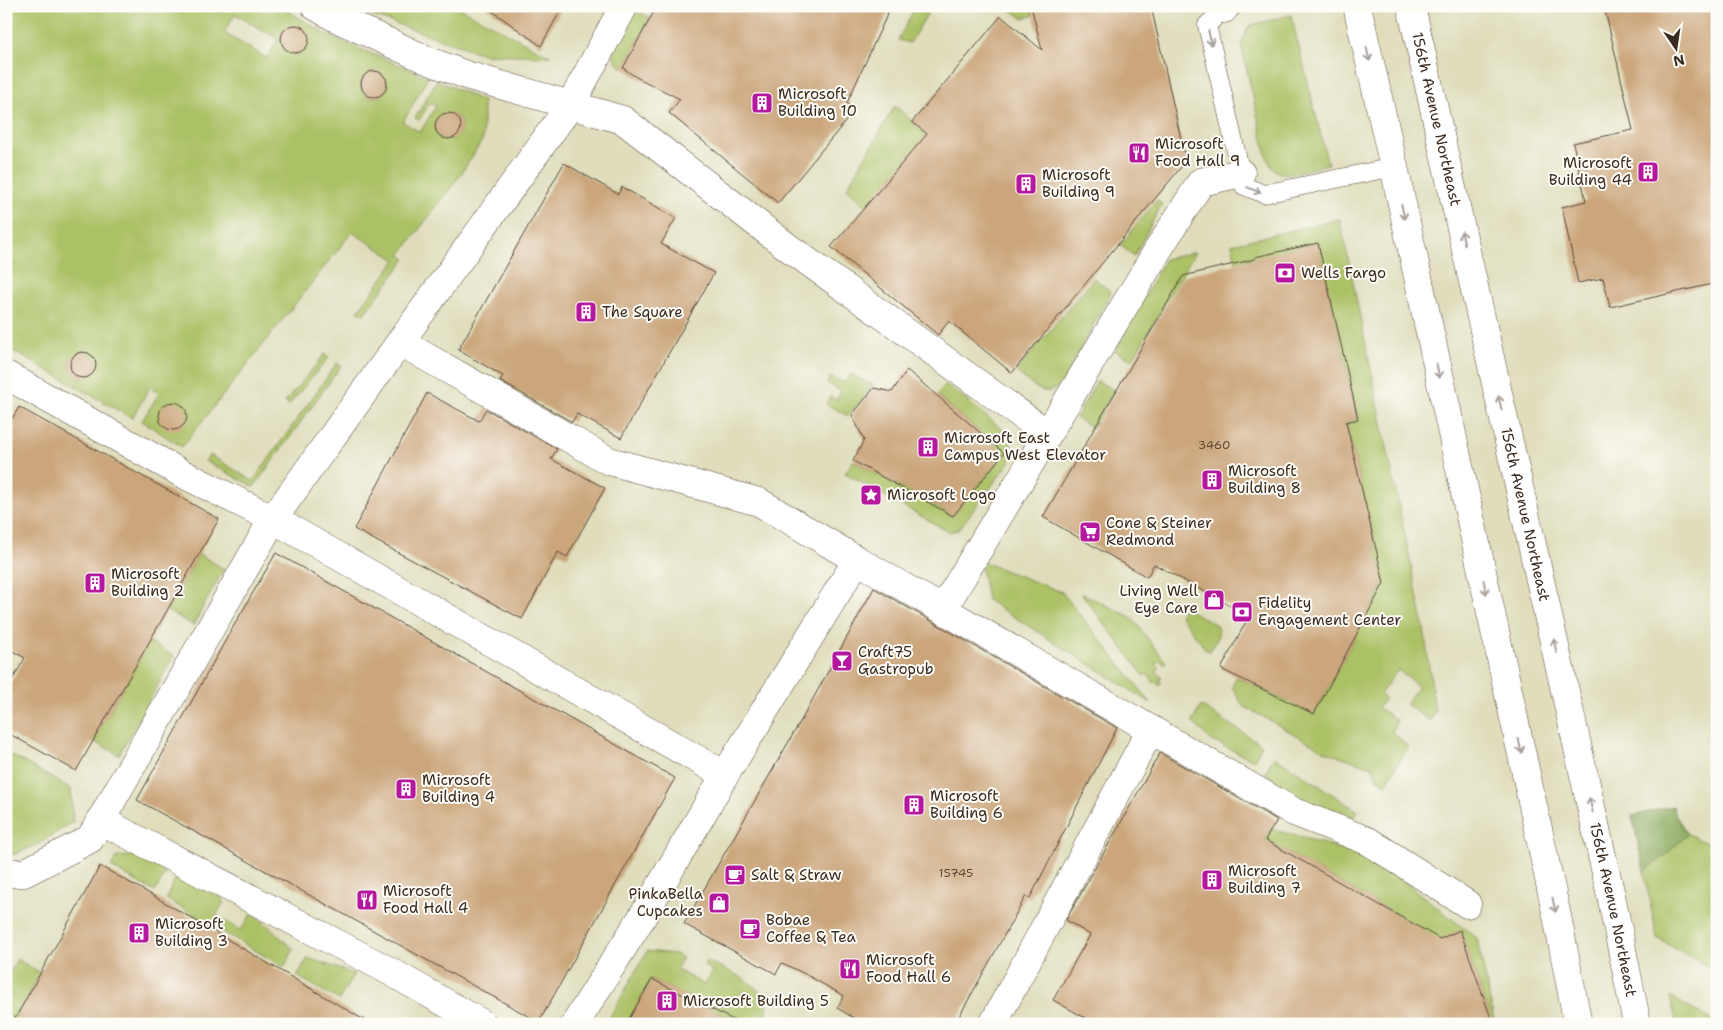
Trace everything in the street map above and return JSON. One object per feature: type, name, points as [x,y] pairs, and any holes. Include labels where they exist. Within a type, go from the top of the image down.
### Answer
[{"type":"street","points":[[315,6],[334,17],[427,60],[466,75],[624,120],[789,248],[1048,434]]},
{"type":"street","points":[[6,873],[24,873],[90,839],[273,519],[571,104],[624,6]]},
{"type":"street","points":[[1357,6],[1394,167],[1557,916],[1578,1024]]},
{"type":"street","name":"156th Avenue Northeast","points":[[1411,6],[1612,900],[1637,1024]]},
{"type":"street","points":[[943,609],[1156,252],[1201,182],[1241,173]]},
{"type":"street","points":[[400,342],[609,461],[759,502],[1294,812],[1368,841],[1467,904]]},
{"type":"street","points":[[6,375],[181,473],[273,519],[724,775]]},
{"type":"street","points":[[575,1024],[644,914],[724,775],[857,560]]},
{"type":"street","points":[[994,1024],[1151,729]]},
{"type":"street","points":[[100,820],[384,968],[483,1024]]},
{"type":"lane","points":[[1227,7],[1208,25],[1244,186],[1264,194],[1394,167]]},
{"type":"shaded area","points":[[6,6],[1717,6],[1717,1024],[6,1024]]},
{"type":"green space","points":[[6,6],[176,6],[184,11],[187,6],[209,6],[222,11],[231,6],[280,6],[329,36],[428,77],[403,122],[420,132],[436,106],[430,103],[419,120],[415,118],[437,80],[483,101],[483,139],[461,174],[400,255],[406,259],[364,314],[358,311],[396,260],[352,232],[182,447],[142,421],[159,393],[150,387],[132,418],[6,347],[6,306],[10,298],[6,296]],"holes":[[[235,14],[278,39],[267,58],[224,33]],[[291,26],[300,27],[306,31],[307,43],[299,53],[293,53],[283,46],[282,36]],[[370,72],[380,73],[387,81],[386,90],[384,94],[371,97],[362,91],[361,81]],[[444,114],[450,114],[459,118],[461,126],[458,135],[454,139],[441,138],[436,132],[437,119]],[[83,351],[92,355],[96,361],[96,367],[88,376],[76,377],[71,371],[70,361]],[[169,403],[175,403],[184,407],[187,415],[184,424],[179,428],[166,428],[160,418],[163,408]]]},
{"type":"green space","points":[[355,6],[456,6],[550,56],[483,54],[371,15]]},
{"type":"green space","points":[[916,6],[932,6],[910,43],[898,40]]},
{"type":"green space","points":[[1006,6],[1031,6],[1033,16],[1022,18]]},
{"type":"green space","points":[[636,11],[650,18],[623,68],[617,62],[614,55],[614,47],[621,32]]},
{"type":"green space","points":[[1291,15],[1328,164],[1301,171],[1280,173],[1274,170],[1267,157],[1241,45],[1248,27]]},
{"type":"green space","points":[[895,106],[937,143],[866,206],[847,188]]},
{"type":"green space","points":[[1157,200],[1162,204],[1134,256],[1120,245]]},
{"type":"green space","points":[[1340,219],[1424,628],[1435,711],[1430,721],[1406,704],[1418,686],[1398,670],[1380,694],[1385,699],[1378,708],[1397,720],[1392,731],[1408,747],[1386,784],[1377,778],[1372,767],[1327,752],[1243,706],[1232,687],[1236,677],[1314,714],[1384,583],[1346,422],[1358,419],[1318,243],[1236,262],[1232,244]]},
{"type":"green space","points":[[1195,252],[1132,360],[1115,351],[1165,259]]},
{"type":"green space","points":[[1094,278],[1111,292],[1063,382],[1051,391],[1045,391],[1033,386],[1016,371]]},
{"type":"green space","points":[[325,354],[329,357],[289,405],[285,402]]},
{"type":"green space","points":[[337,363],[341,366],[254,487],[205,461],[210,455],[253,481]]},
{"type":"green space","points":[[850,374],[873,385],[848,416],[826,404],[830,397],[837,400],[841,391],[827,383],[830,377],[845,383]]},
{"type":"green space","points":[[1097,381],[1114,390],[1093,428],[1076,418]]},
{"type":"green space","points":[[946,384],[1003,430],[1011,445],[1010,462],[958,530],[949,532],[845,473],[853,461],[953,516],[1004,453],[937,395]]},
{"type":"green space","points":[[199,554],[224,569],[193,625],[167,611]]},
{"type":"green space","points":[[980,561],[1062,592],[1151,703],[987,600]]},
{"type":"green space","points":[[1081,593],[1131,617],[1166,662],[1163,664],[1160,660],[1156,663],[1160,668],[1156,671],[1162,678],[1159,680],[1162,683],[1159,686],[1147,674],[1144,676]]},
{"type":"green space","points":[[1183,607],[1215,624],[1218,635],[1210,651],[1206,650],[1182,618],[1180,614]]},
{"type":"green space","points":[[149,642],[174,656],[119,755],[93,741]]},
{"type":"green space","points":[[1201,706],[1262,745],[1254,760],[1212,741],[1192,722]]},
{"type":"green space","points":[[6,752],[71,789],[73,822],[40,843],[11,856],[9,819],[6,812]]},
{"type":"green space","points":[[1274,756],[1358,811],[1354,817],[1302,802],[1265,773]]},
{"type":"green space","points":[[1673,806],[1677,818],[1688,834],[1662,858],[1644,871],[1632,816]]},
{"type":"green space","points":[[1272,829],[1367,856],[1367,860],[1382,865],[1477,938],[1495,1024],[1493,1024],[1460,930],[1423,948],[1415,925],[1265,840]]},
{"type":"green space","points":[[1688,834],[1717,848],[1717,972],[1657,938],[1644,871],[1662,858]]},
{"type":"green space","points":[[137,855],[166,872],[155,892],[111,867],[117,857]]},
{"type":"green space","points":[[175,879],[202,882],[214,888],[224,902],[216,916],[241,930],[252,913],[263,921],[294,949],[284,967],[166,899]]},
{"type":"green space","points":[[647,951],[675,954],[683,958],[676,969],[704,985],[713,971],[704,966],[706,961],[739,976],[760,992],[766,1002],[767,1012],[762,1024],[741,1024],[652,979],[626,1024],[622,1024],[610,1017]]},
{"type":"green space","points":[[308,958],[354,974],[339,1000],[297,976]]},
{"type":"green space","points":[[17,959],[40,973],[12,1024],[6,1024],[6,981]]},
{"type":"green space","points":[[1670,997],[1717,1023],[1717,1024],[1677,1024]]},
{"type":"building","points":[[485,6],[563,6],[541,46]]},
{"type":"building","name":"Microsoft Building 10","points":[[657,6],[891,6],[847,103],[855,110],[778,203],[669,113],[680,99],[636,77],[623,68]]},
{"type":"building","name":"Microsoft Building 9","points":[[1031,6],[1151,6],[1186,161],[1012,373],[949,321],[938,335],[831,247],[927,134],[912,122],[1001,16],[1042,50]]},
{"type":"building","name":"Microsoft Building 44","points":[[1604,6],[1714,6],[1717,17],[1717,283],[1610,307],[1603,278],[1578,283],[1562,207],[1586,201],[1573,143],[1633,130]]},
{"type":"building","points":[[295,25],[305,29],[309,39],[305,49],[295,53],[285,49],[281,39],[285,29]]},
{"type":"building","points":[[374,71],[384,74],[387,84],[384,94],[374,97],[364,94],[361,84],[364,74]]},
{"type":"building","points":[[448,113],[458,116],[461,126],[458,136],[448,139],[438,136],[435,126],[438,116]]},
{"type":"building","name":"The Square","points":[[564,163],[618,194],[622,187],[676,218],[661,244],[714,273],[621,438],[577,414],[572,422],[500,381],[503,376],[458,350]]},
{"type":"building","name":"Microsoft Building 8","points":[[1318,243],[1358,419],[1346,422],[1384,583],[1314,714],[1221,669],[1249,616],[1154,564],[1147,577],[1043,517],[1183,276]]},
{"type":"building","points":[[83,352],[93,355],[96,365],[93,375],[83,378],[73,375],[70,365],[73,355]]},
{"type":"building","name":"Microsoft East Campus West Elevator","points":[[907,370],[1004,453],[953,516],[853,461],[864,440],[852,415],[874,388],[892,392]]},
{"type":"building","points":[[427,393],[479,421],[486,409],[557,449],[551,459],[605,488],[567,557],[558,552],[522,619],[354,529]]},
{"type":"building","points":[[173,402],[183,406],[187,416],[183,426],[173,430],[163,426],[159,416],[163,406]]},
{"type":"building","name":"Microsoft Building 2","points":[[19,407],[219,519],[76,771],[6,732],[6,691],[25,658],[6,647],[6,429]]},
{"type":"building","name":"Microsoft Building 4","points":[[276,553],[675,778],[539,1022],[137,800]]},
{"type":"building","name":"Microsoft Building 6","points":[[874,588],[1117,728],[1030,898],[1026,896],[955,1024],[864,1024],[837,1008],[844,996],[805,974],[782,963],[776,974],[684,924],[803,717]]},
{"type":"building","name":"Microsoft Building 7","points":[[1160,753],[1277,820],[1265,840],[1440,939],[1460,930],[1493,1024],[1096,1024],[1053,1000],[1090,935],[1066,920]]},
{"type":"building","name":"Microsoft Building 3","points":[[100,866],[152,895],[371,1024],[12,1024]]},
{"type":"building","name":"Microsoft Building 5","points":[[652,979],[741,1024],[626,1024]]},
{"type":"place","name":"Microsoft Building 10","points":[[762,103]]},
{"type":"place","name":"Microsoft Food Hall 9","points":[[1139,153]]},
{"type":"place","name":"Microsoft Building 44","points":[[1648,172]]},
{"type":"place","name":"Microsoft Building 9","points":[[1026,184]]},
{"type":"place","name":"Wells Fargo","points":[[1285,273]]},
{"type":"place","name":"The Square","points":[[586,312]]},
{"type":"place","name":"Microsoft East Campus West Elevator","points":[[928,447]]},
{"type":"place","name":"Microsoft Building 8","points":[[1212,480]]},
{"type":"place","name":"Microsoft Logo","points":[[871,495]]},
{"type":"place","name":"Cone & Steiner Redmond","points":[[1090,532]]},
{"type":"place","name":"Microsoft Building 2","points":[[95,583]]},
{"type":"place","name":"Living Well Eye Care","points":[[1214,600]]},
{"type":"place","name":"Fidelity Engagement Center","points":[[1242,612]]},
{"type":"place","name":"Craft75 Gastropub","points":[[842,661]]},
{"type":"place","name":"Microsoft Building 4","points":[[406,789]]},
{"type":"place","name":"Microsoft Building 6","points":[[914,805]]},
{"type":"place","name":"Salt & Straw","points":[[735,875]]},
{"type":"place","name":"Microsoft Building 7","points":[[1212,880]]},
{"type":"place","name":"Microsoft Food Hall 4","points":[[367,900]]},
{"type":"place","name":"PinkaBella Cupcakes","points":[[719,903]]},
{"type":"place","name":"Bobae Coffee & Tea","points":[[750,929]]},
{"type":"place","name":"Microsoft Building 3","points":[[139,933]]},
{"type":"place","name":"Microsoft Food Hall 6","points":[[850,969]]},
{"type":"place","name":"Microsoft Building 5","points":[[667,1001]]}]
